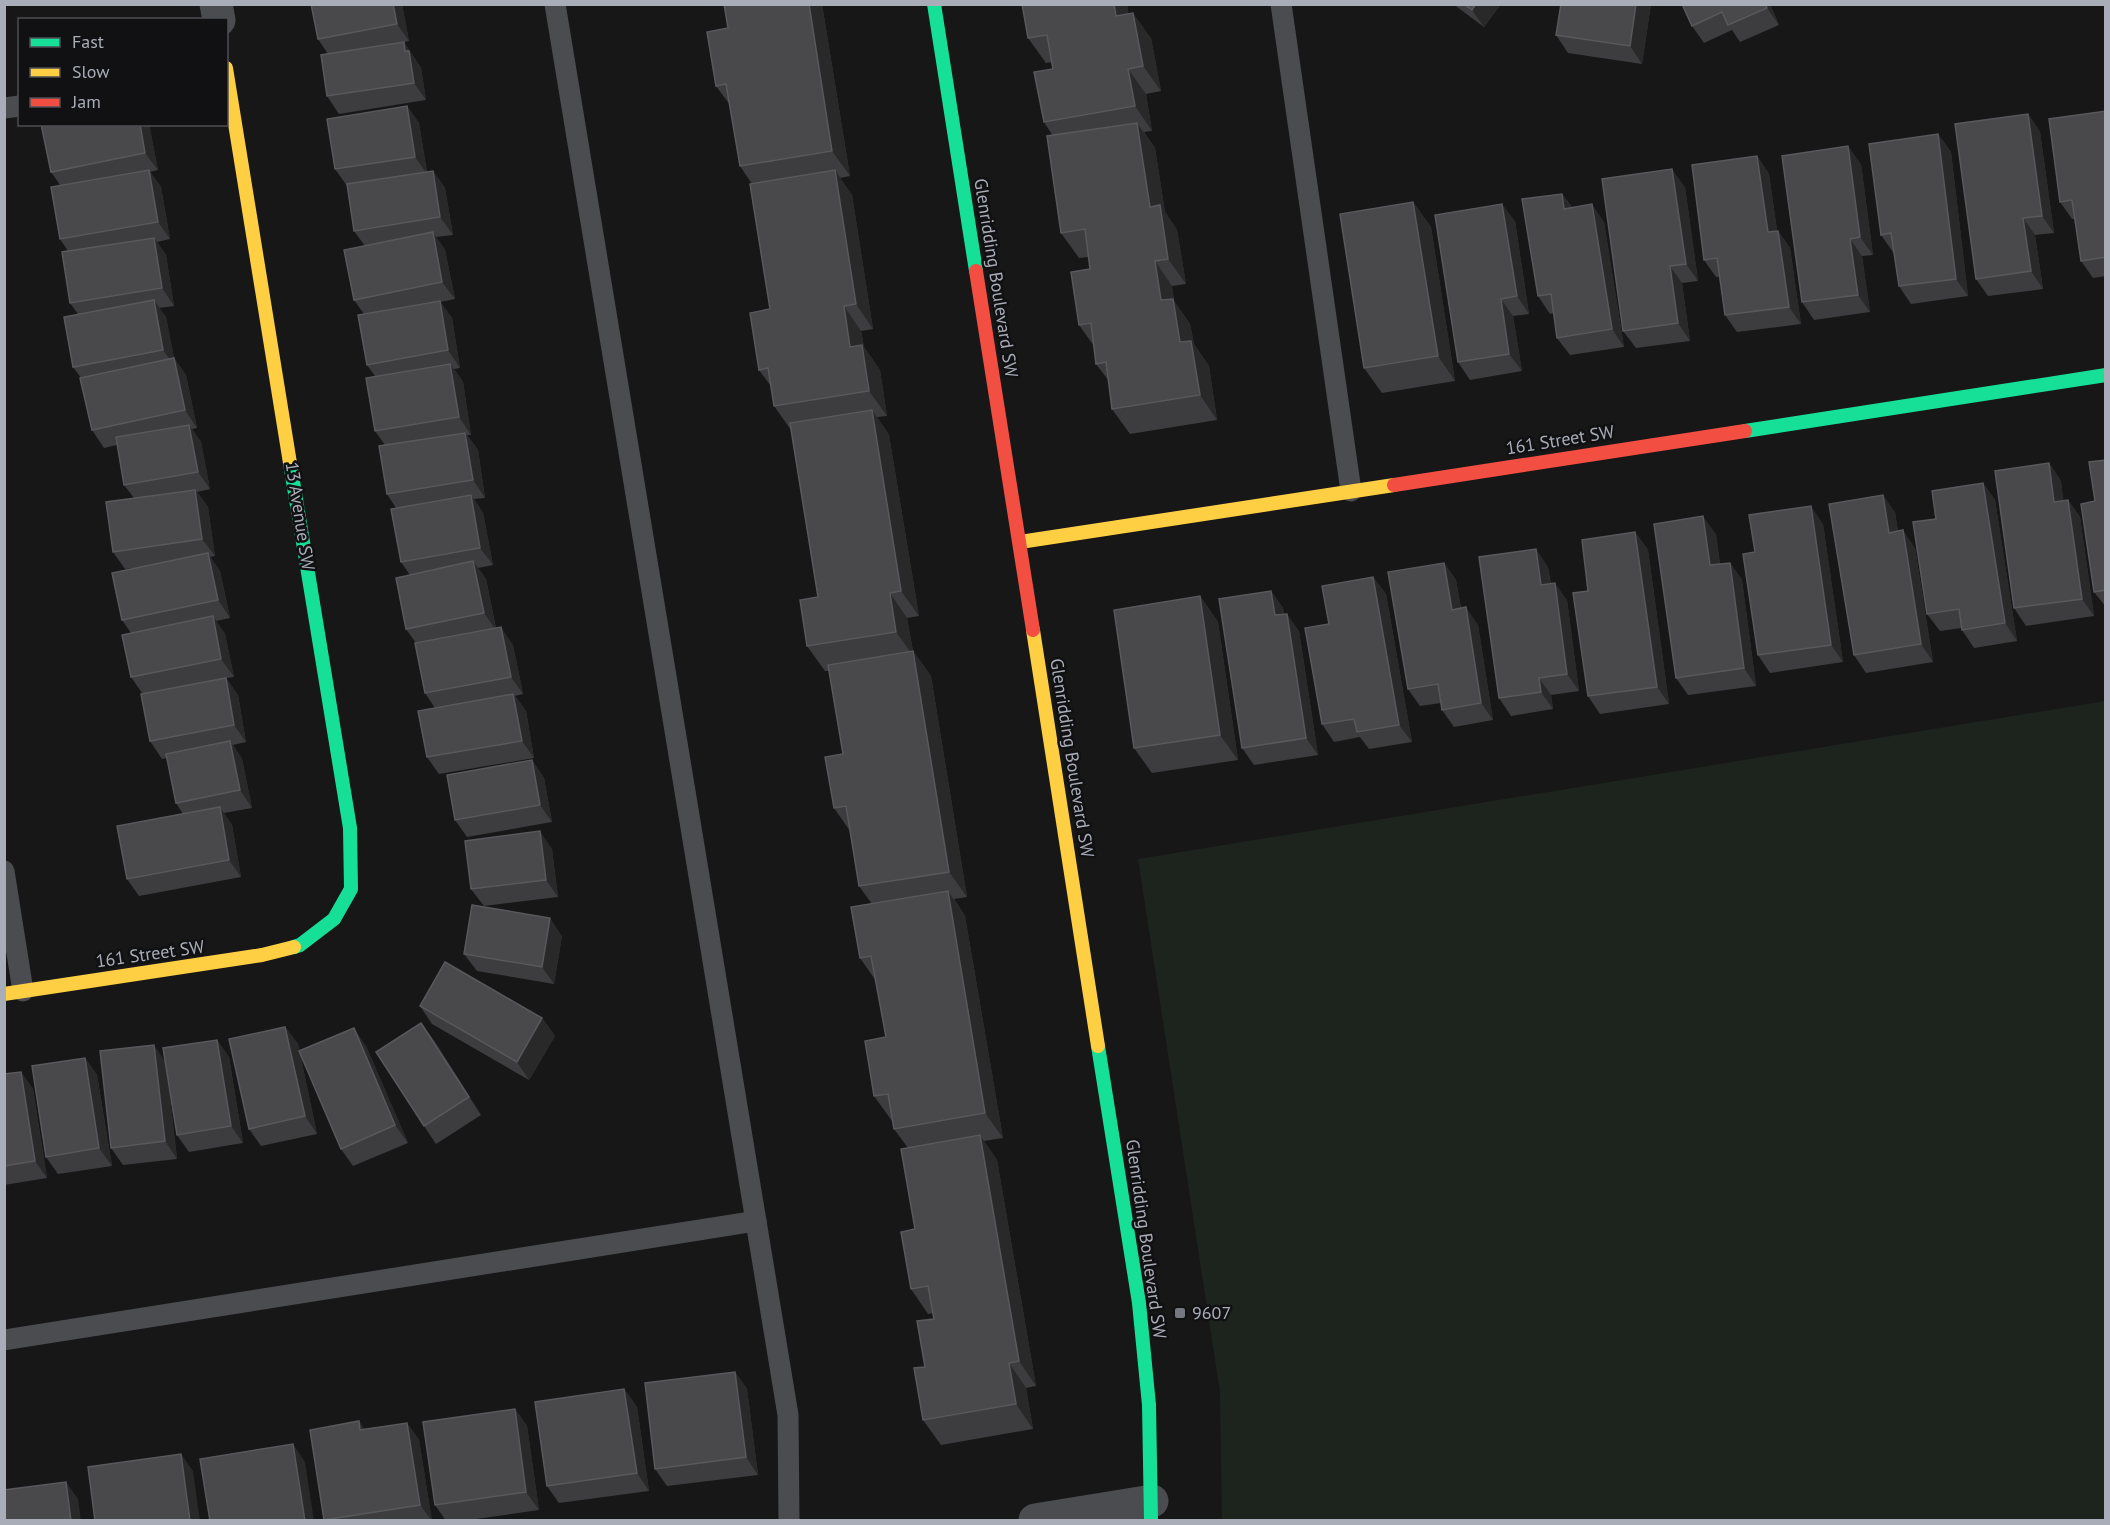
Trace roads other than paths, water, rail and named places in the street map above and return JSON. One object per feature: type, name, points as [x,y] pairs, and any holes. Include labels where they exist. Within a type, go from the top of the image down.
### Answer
[{"type":"street","name":"Glenridding Boulevard SW","points":[[934,4],[1139,1303],[1149,1405],[1151,1511]]},
{"type":"street","name":"13 Avenue SW","points":[[228,81],[350,828],[351,889],[334,919],[300,945]]},
{"type":"street","name":"161 Street SW","points":[[1020,542],[2106,375]]},
{"type":"street","name":"161 Street SW","points":[[14,992],[262,956],[300,945]]},
{"type":"street","points":[[1035,1521],[1151,1511]]},
{"type":"lane","points":[[555,4],[788,1415],[789,1521]]},
{"type":"lane","points":[[1281,4],[1351,491]]},
{"type":"lane","points":[[4,871],[14,992]]},
{"type":"lane","points":[[4,1340],[756,1221]]},
{"type":"place","name":"9607","points":[[1180,1313]]}]
